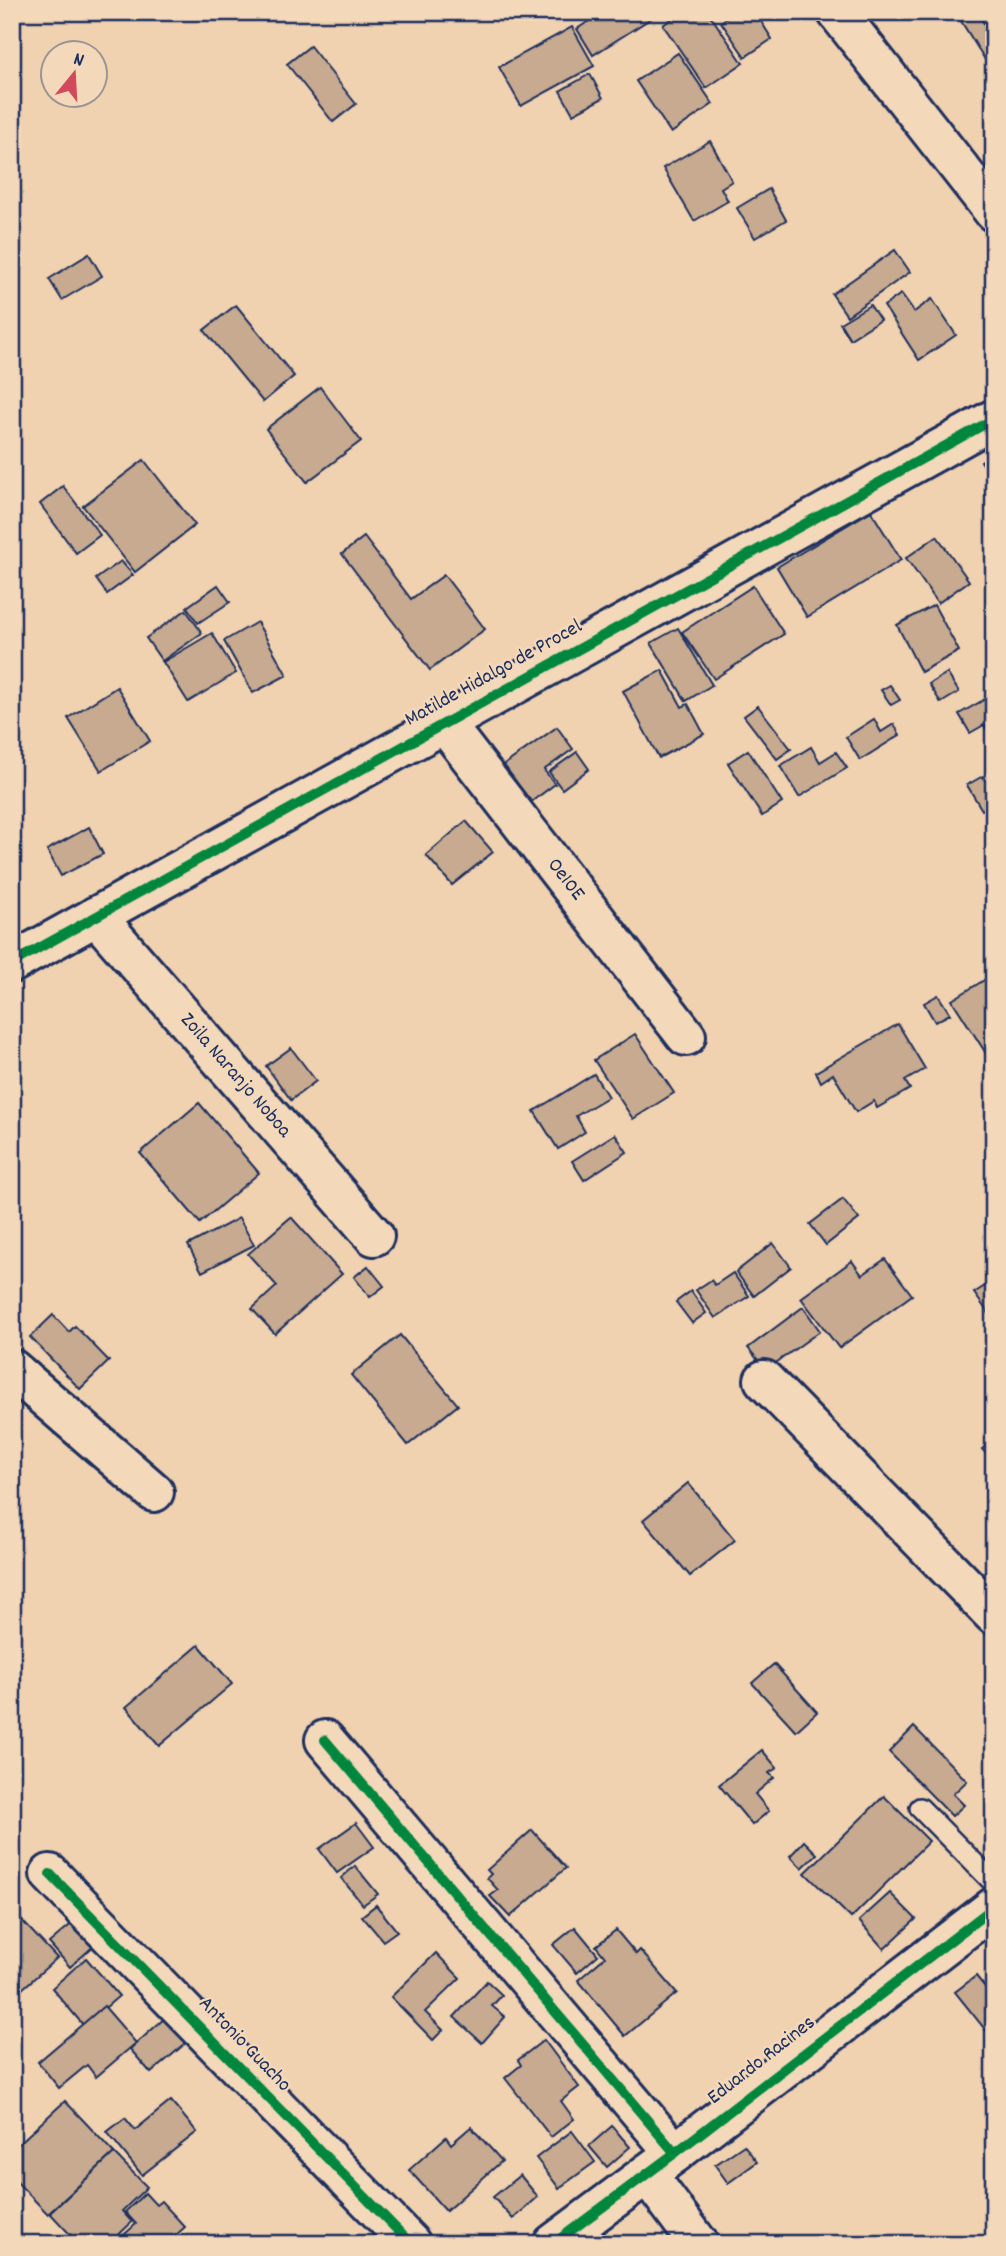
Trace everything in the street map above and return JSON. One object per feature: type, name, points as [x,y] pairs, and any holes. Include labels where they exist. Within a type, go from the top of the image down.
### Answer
[{"type":"street","points":[[837,12],[994,212]]},
{"type":"street","name":"Matilde Hidalgo de Procel","points":[[12,962],[994,419]]},
{"type":"street","name":"Oe10E","points":[[444,723],[686,1036]]},
{"type":"street","name":"Zoila Naranjo Noboa","points":[[96,916],[374,1237]]},
{"type":"street","points":[[12,1369],[154,1492]]},
{"type":"street","points":[[764,1380],[994,1615]]},
{"type":"street","points":[[325,1740],[661,2164],[699,2244]]},
{"type":"street","name":"Antonio Guacho","points":[[50,1874],[411,2244]]},
{"type":"street","name":"Eduardo Racines","points":[[553,2244],[994,1907]]},
{"type":"lane","points":[[920,1808],[994,1884]]},
{"type":"building","points":[[603,12],[661,12],[593,55],[577,29]]},
{"type":"building","points":[[682,12],[708,12],[743,63],[706,88],[663,25]]},
{"type":"building","points":[[735,12],[755,12],[772,39],[745,57],[721,22]]},
{"type":"building","points":[[977,12],[988,30],[994,27],[994,74],[961,21]]},
{"type":"building","points":[[572,27],[594,66],[521,106],[499,67]]},
{"type":"building","points":[[310,46],[356,104],[333,122],[287,64]]},
{"type":"building","points":[[678,53],[713,104],[671,133],[636,81]]},
{"type":"building","points":[[590,74],[603,98],[573,114],[560,91]]},
{"type":"building","points":[[710,141],[732,181],[721,188],[728,201],[694,221],[663,168]]},
{"type":"building","points":[[769,189],[786,220],[755,238],[737,208]]},
{"type":"building","points":[[895,250],[910,272],[847,316],[832,294]]},
{"type":"building","points":[[89,254],[102,276],[62,300],[49,279]]},
{"type":"building","points":[[901,294],[914,312],[932,299],[956,335],[919,360],[884,306]]},
{"type":"building","points":[[236,305],[294,376],[263,402],[204,330]]},
{"type":"building","points":[[870,305],[880,320],[850,339],[840,323]]},
{"type":"building","points":[[320,387],[361,441],[307,482],[266,429]]},
{"type":"building","points":[[994,453],[994,482],[981,461]]},
{"type":"building","points":[[144,460],[195,525],[135,572],[83,506]]},
{"type":"building","points":[[63,486],[100,535],[76,553],[40,504]]},
{"type":"building","points":[[871,511],[901,560],[807,617],[777,567]]},
{"type":"building","points":[[937,536],[969,581],[938,603],[906,558]]},
{"type":"building","points":[[364,537],[411,599],[444,575],[485,629],[430,670],[342,554]]},
{"type":"building","points":[[121,561],[133,575],[107,594],[96,579]]},
{"type":"building","points":[[218,585],[230,602],[198,623],[187,607]]},
{"type":"building","points":[[753,586],[784,634],[714,679],[682,632]]},
{"type":"building","points":[[934,605],[959,651],[921,672],[897,625]]},
{"type":"building","points":[[186,610],[202,633],[162,661],[146,638]]},
{"type":"building","points":[[257,622],[287,675],[253,693],[224,641]]},
{"type":"building","points":[[678,628],[712,685],[686,701],[651,643]]},
{"type":"building","points":[[212,633],[236,673],[188,702],[163,662]]},
{"type":"building","points":[[662,670],[682,707],[688,704],[704,734],[659,758],[623,691]]},
{"type":"building","points":[[947,673],[959,692],[941,703],[929,684]]},
{"type":"building","points":[[890,685],[900,700],[891,705],[881,690]]},
{"type":"building","points":[[117,687],[150,741],[101,771],[68,718]]},
{"type":"building","points":[[994,694],[994,738],[992,739],[984,725],[970,733],[959,714]]},
{"type":"building","points":[[758,706],[791,749],[777,759],[744,716]]},
{"type":"building","points":[[874,719],[881,732],[894,724],[900,735],[860,760],[846,737]]},
{"type":"building","points":[[557,727],[573,749],[544,770],[555,784],[531,802],[504,765]]},
{"type":"building","points":[[811,747],[820,762],[836,752],[847,768],[799,797],[780,766]]},
{"type":"building","points":[[748,750],[782,803],[762,816],[728,763]]},
{"type":"building","points":[[577,752],[589,769],[562,789],[549,772]]},
{"type":"building","points":[[983,776],[994,794],[994,803],[982,810],[967,785]]},
{"type":"building","points":[[466,821],[493,852],[452,885],[426,855]]},
{"type":"building","points":[[89,827],[103,854],[61,876],[47,850]]},
{"type":"building","points":[[994,974],[994,1059],[991,1061],[952,1000]]},
{"type":"building","points":[[938,995],[950,1014],[935,1022],[924,1003]]},
{"type":"building","points":[[898,1024],[925,1069],[905,1081],[910,1089],[877,1108],[874,1101],[856,1112],[833,1074],[821,1082],[816,1072]]},
{"type":"building","points":[[635,1034],[674,1093],[633,1119],[594,1060]]},
{"type":"building","points":[[291,1048],[316,1081],[291,1100],[266,1066]]},
{"type":"building","points":[[594,1074],[608,1097],[576,1116],[585,1132],[558,1149],[534,1111]]},
{"type":"building","points":[[199,1103],[259,1173],[200,1223],[140,1153]]},
{"type":"building","points":[[615,1134],[627,1152],[584,1180],[572,1161]]},
{"type":"building","points":[[843,1199],[859,1219],[826,1245],[810,1224]]},
{"type":"building","points":[[291,1217],[342,1274],[275,1334],[252,1309],[277,1286],[248,1254]]},
{"type":"building","points":[[239,1218],[254,1245],[202,1272],[188,1245]]},
{"type":"building","points":[[773,1243],[791,1267],[754,1296],[736,1272]]},
{"type":"building","points":[[885,1259],[912,1295],[839,1348],[801,1298],[852,1261],[862,1275]]},
{"type":"building","points":[[368,1266],[384,1286],[370,1297],[354,1277]]},
{"type":"building","points":[[733,1273],[749,1296],[715,1318],[696,1290],[711,1280],[715,1285]]},
{"type":"building","points":[[988,1284],[994,1292],[994,1321],[974,1293]]},
{"type":"building","points":[[691,1291],[706,1313],[692,1323],[676,1302]]},
{"type":"building","points":[[803,1307],[820,1331],[766,1370],[748,1348]]},
{"type":"building","points":[[53,1315],[69,1332],[75,1326],[109,1361],[80,1389],[30,1337]]},
{"type":"building","points":[[400,1335],[458,1405],[408,1445],[351,1375]]},
{"type":"building","points":[[994,1439],[994,1462],[982,1449]]},
{"type":"building","points":[[688,1483],[735,1540],[690,1576],[643,1520]]},
{"type":"building","points":[[199,1645],[232,1684],[159,1746],[126,1707]]},
{"type":"building","points":[[774,1664],[817,1712],[796,1731],[752,1683]]},
{"type":"building","points":[[914,1727],[967,1781],[953,1794],[964,1805],[952,1816],[889,1752]]},
{"type":"building","points":[[762,1750],[777,1768],[769,1773],[774,1778],[755,1794],[769,1811],[752,1825],[719,1785]]},
{"type":"building","points":[[884,1796],[929,1841],[851,1918],[805,1873]]},
{"type":"building","points":[[356,1823],[374,1847],[337,1873],[319,1849]]},
{"type":"building","points":[[532,1830],[566,1868],[510,1917],[490,1896],[498,1890],[487,1878],[491,1874],[487,1870]]},
{"type":"building","points":[[804,1841],[817,1854],[802,1868],[790,1856]]},
{"type":"building","points":[[355,1866],[378,1894],[363,1905],[341,1878]]},
{"type":"building","points":[[890,1893],[916,1919],[884,1949],[859,1921]]},
{"type":"building","points":[[376,1905],[397,1931],[383,1941],[362,1916]]},
{"type":"building","points":[[12,1910],[57,1958],[12,1998]]},
{"type":"building","points":[[76,1920],[96,1944],[70,1967],[49,1943]]},
{"type":"building","points":[[575,1927],[598,1955],[577,1973],[553,1945]]},
{"type":"building","points":[[616,1930],[636,1954],[640,1950],[677,1993],[625,2036],[578,1980],[605,1957],[596,1946]]},
{"type":"building","points":[[436,1953],[460,1978],[425,2012],[443,2030],[433,2040],[391,1997]]},
{"type":"building","points":[[86,1958],[119,1996],[84,2026],[52,1988]]},
{"type":"building","points":[[976,1976],[994,1998],[994,2050],[987,2042],[992,2038],[955,1992]]},
{"type":"building","points":[[487,1981],[502,1995],[492,2006],[505,2017],[482,2043],[454,2017]]},
{"type":"building","points":[[104,2006],[136,2043],[96,2077],[87,2065],[59,2088],[38,2062]]},
{"type":"building","points":[[165,2018],[187,2042],[151,2073],[130,2049]]},
{"type":"building","points":[[544,2040],[579,2087],[561,2101],[574,2119],[551,2137],[505,2078],[521,2065],[518,2060]]},
{"type":"building","points":[[65,2101],[114,2153],[48,2214],[12,2177],[12,2150]]},
{"type":"building","points":[[171,2101],[197,2132],[142,2175],[107,2132],[125,2118],[135,2130]]},
{"type":"building","points":[[612,2126],[630,2147],[607,2167],[589,2146]]},
{"type":"building","points":[[471,2127],[502,2161],[446,2211],[409,2170],[446,2137],[451,2144]]},
{"type":"building","points":[[572,2131],[595,2162],[559,2188],[536,2158]]},
{"type":"building","points":[[744,2145],[757,2162],[728,2183],[715,2165]]},
{"type":"building","points":[[114,2153],[147,2187],[122,2211],[132,2222],[109,2244],[79,2244],[50,2213]]},
{"type":"building","points":[[520,2175],[538,2197],[513,2219],[493,2197]]},
{"type":"building","points":[[145,2193],[156,2205],[161,2201],[185,2227],[166,2244],[114,2244],[136,2224],[125,2212]]},
{"type":"cycle path","points":[[12,963],[994,419]]},
{"type":"cycle path","points":[[325,1740],[675,2153]]},
{"type":"cycle path","points":[[50,1874],[411,2244]]},
{"type":"cycle path","points":[[553,2244],[994,1907]]}]
